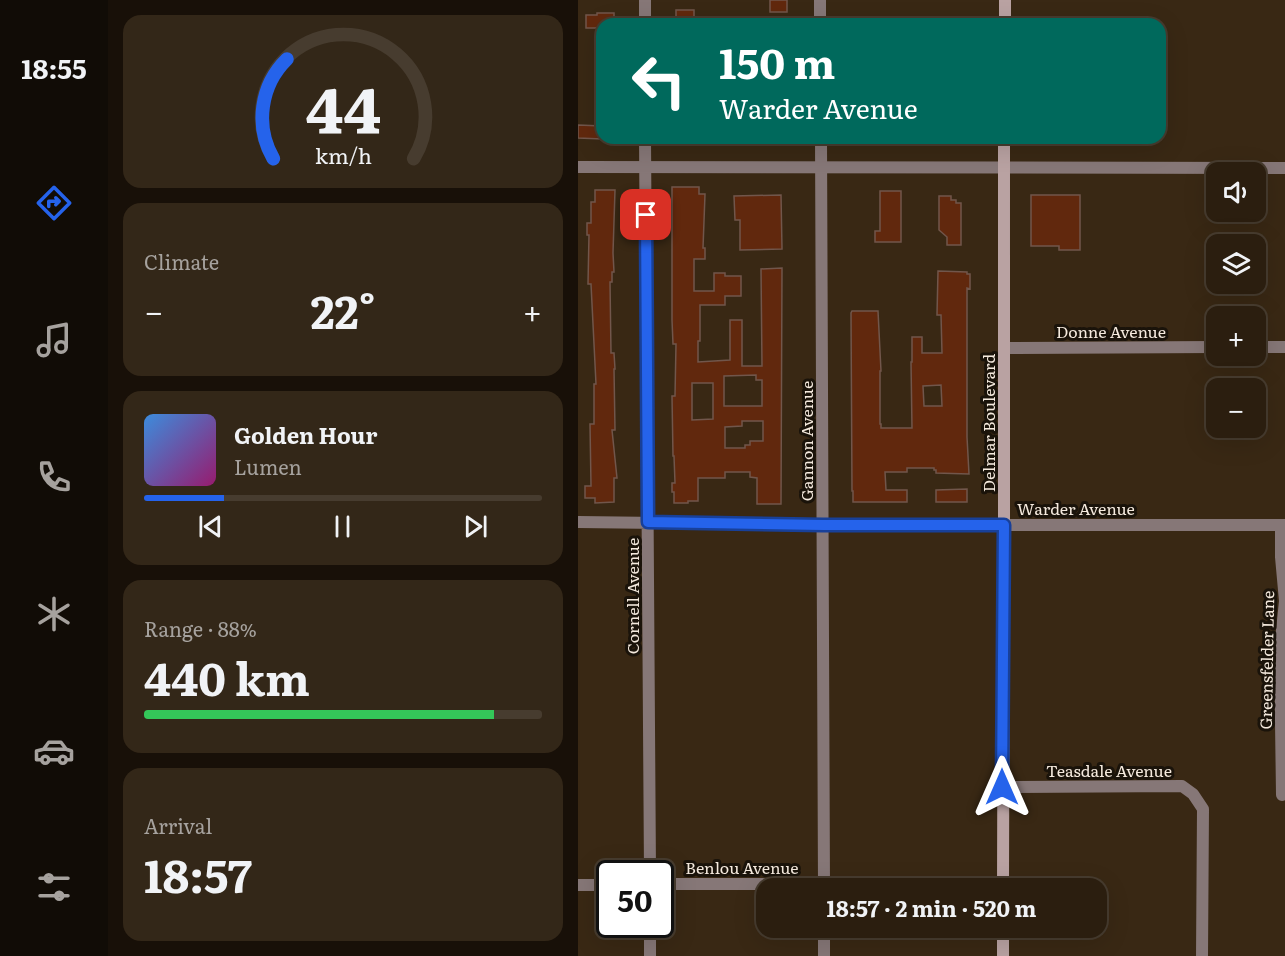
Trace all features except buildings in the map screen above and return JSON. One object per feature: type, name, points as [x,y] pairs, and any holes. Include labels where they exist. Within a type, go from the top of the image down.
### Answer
[{"type":"main road","points":[[1005,0],[1005,18]]},
{"type":"main road","name":"Delmar Boulevard","points":[[1003,878],[1004,144]]},
{"type":"main road","points":[[1003,938],[1003,956]]},
{"type":"street","points":[[645,0],[645,18]]},
{"type":"street","points":[[820,0],[820,18]]},
{"type":"street","name":"Cornell Avenue","points":[[645,144],[650,860]]},
{"type":"street","name":"Gannon Avenue","points":[[821,144],[824,878]]},
{"type":"street","points":[[578,167],[1286,168]]},
{"type":"street","name":"Donne Avenue","points":[[1004,348],[1206,347]]},
{"type":"street","points":[[1266,347],[1286,347]]},
{"type":"street","name":"Warder Avenue","points":[[578,522],[823,525],[1283,525]]},
{"type":"street","name":"Greensfelder Lane","points":[[1282,795],[1280,649],[1285,601],[1281,558],[1283,525]]},
{"type":"street","name":"Teasdale Avenue","points":[[1002,787],[1182,786],[1193,794],[1203,808],[1202,956]]},
{"type":"street","name":"Benlou Avenue","points":[[674,884],[756,885]]},
{"type":"street","points":[[578,885],[596,885]]},
{"type":"street","points":[[650,938],[650,956]]},
{"type":"street","points":[[824,938],[824,956]]},
{"type":"route","points":[[646,215],[648,522],[1004,525],[1002,787]]}]
